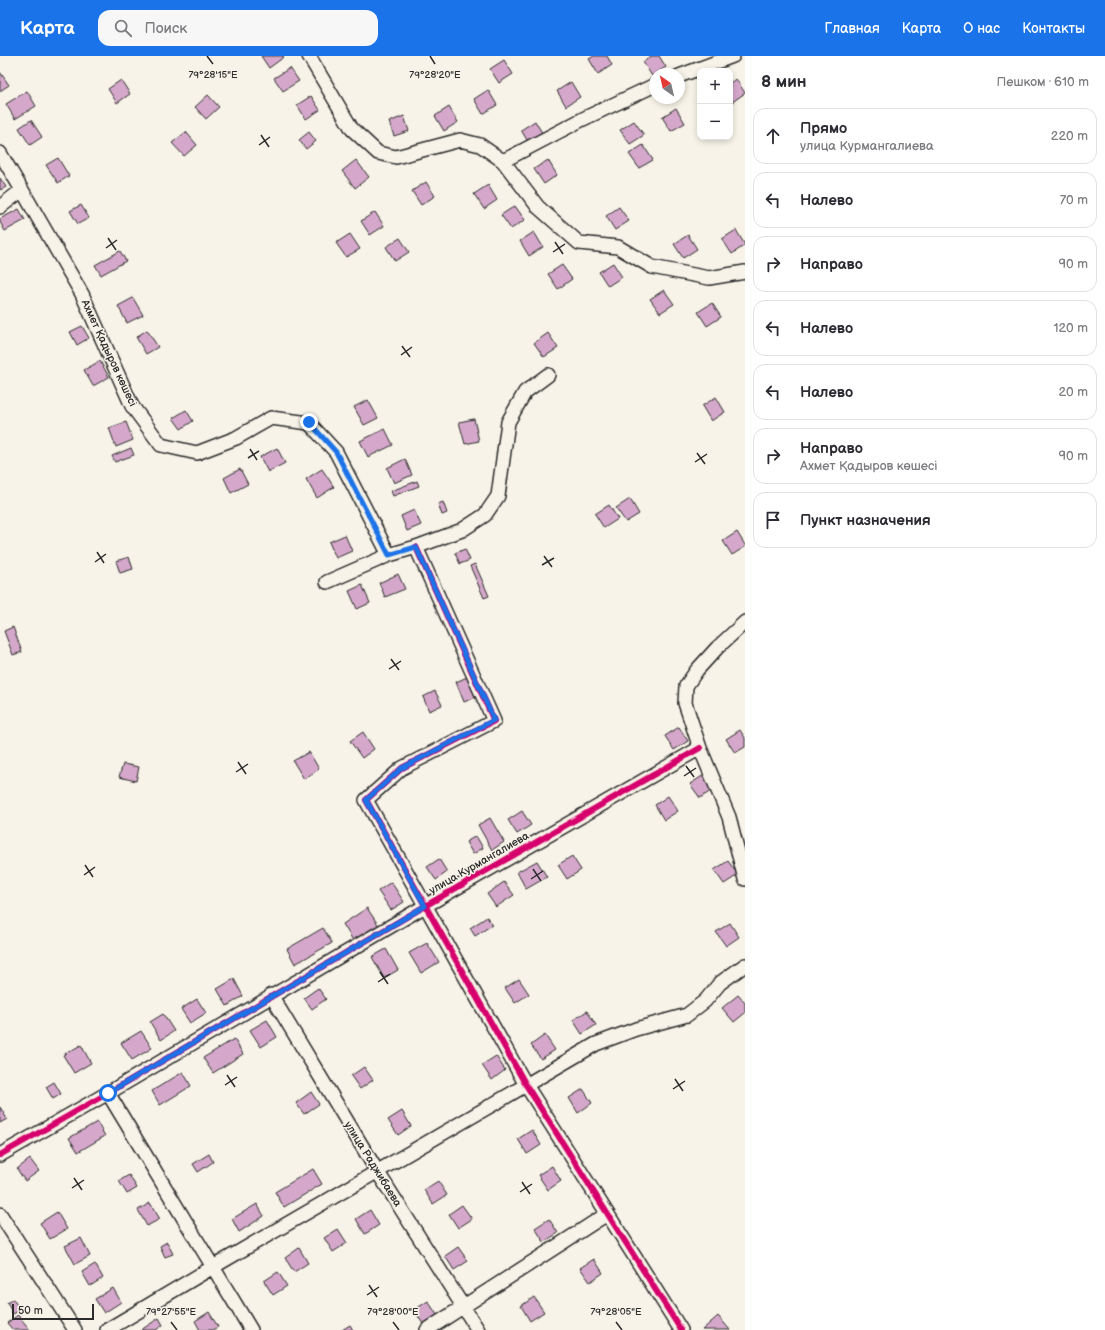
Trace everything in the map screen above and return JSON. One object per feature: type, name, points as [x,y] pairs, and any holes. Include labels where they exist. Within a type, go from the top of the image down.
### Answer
[{"type":"street","points":[[309,56],[352,129],[378,154],[396,157],[460,140],[480,145],[503,161],[538,207],[579,243],[618,247],[652,267],[709,278],[745,272]]},
{"type":"street","points":[[685,74],[725,58]]},
{"type":"street","points":[[503,161],[583,119],[649,88]]},
{"type":"street","name":"Ахмет Қадыров көшесі","points":[[0,153],[82,294],[132,406],[161,445],[197,453],[236,438],[271,418],[309,422],[336,452],[389,555]]},
{"type":"street","points":[[0,207],[22,190]]},
{"type":"street","points":[[326,582],[389,555],[462,530],[485,515],[498,496],[508,422],[525,392],[548,375]]},
{"type":"street","points":[[416,547],[494,720],[402,768],[366,800],[526,1086],[681,1330]]},
{"type":"street","points":[[745,622],[697,670],[686,686],[685,703],[700,748],[729,817],[745,879]]},
{"type":"street","name":"улица Курмангалиева","points":[[0,1155],[425,906],[700,748]]},
{"type":"street","points":[[107,1330],[596,1044],[636,1029],[687,1015],[705,1001],[720,983],[745,965]]},
{"type":"street","name":"улица Раджибаева","points":[[272,996],[377,1171],[478,1330]]},
{"type":"street","points":[[108,1093],[251,1330]]},
{"type":"street","points":[[0,1214],[75,1330]]},
{"type":"street","points":[[427,1330],[607,1214]]},
{"type":"building","points":[[261,56],[283,56],[284,57],[269,68]]},
{"type":"building","points":[[594,56],[607,56],[612,65],[598,74],[589,59]]},
{"type":"building","points":[[652,56],[659,56],[666,67],[649,68],[649,71],[643,62]]},
{"type":"building","points":[[504,60],[513,74],[499,83],[490,69]]},
{"type":"building","points":[[290,68],[299,81],[283,91],[274,78]]},
{"type":"building","points":[[0,72],[9,85],[0,91]]},
{"type":"building","points":[[736,79],[745,93],[733,102],[733,81]]},
{"type":"building","points":[[121,80],[130,94],[117,103],[108,89]]},
{"type":"building","points":[[571,82],[580,97],[566,106],[557,91]]},
{"type":"building","points":[[488,90],[497,105],[483,114],[474,99]]},
{"type":"building","points":[[27,91],[36,106],[15,119],[6,104]]},
{"type":"building","points":[[208,95],[219,107],[206,119],[195,107]]},
{"type":"building","points":[[311,96],[320,110],[306,119],[297,105]]},
{"type":"building","points":[[449,107],[458,122],[444,131],[435,116]]},
{"type":"building","points":[[676,108],[685,123],[671,131],[662,117]]},
{"type":"building","points":[[404,116],[409,131],[394,136],[389,122]]},
{"type":"building","points":[[31,120],[42,137],[30,145],[19,128]]},
{"type":"building","points":[[535,121],[544,136],[530,145],[521,130]]},
{"type":"building","points":[[634,121],[644,135],[630,144],[620,130]]},
{"type":"building","points":[[186,132],[197,145],[184,156],[172,143]]},
{"type":"building","points":[[309,132],[316,141],[306,149],[299,140]]},
{"type":"building","points":[[643,145],[653,160],[639,168],[629,154]]},
{"type":"building","points":[[58,158],[69,176],[58,183],[46,165]]},
{"type":"building","points":[[356,160],[369,177],[355,188],[342,171]]},
{"type":"building","points":[[548,160],[557,175],[544,184],[534,169]]},
{"type":"building","points":[[0,178],[6,187],[0,190]]},
{"type":"building","points":[[426,182],[435,196],[421,205],[412,191]]},
{"type":"building","points":[[488,185],[497,200],[484,209],[474,194]]},
{"type":"building","points":[[81,205],[89,218],[78,224],[70,211]]},
{"type":"building","points":[[515,206],[525,220],[511,229],[501,215]]},
{"type":"building","points":[[619,207],[629,221],[615,230],[606,216]]},
{"type":"building","points":[[19,209],[25,220],[5,231],[0,219]]},
{"type":"building","points":[[375,212],[384,226],[370,235],[361,221]]},
{"type":"building","points":[[736,230],[745,245],[732,254],[722,239]]},
{"type":"building","points":[[534,232],[543,247],[529,256],[520,241]]},
{"type":"building","points":[[350,234],[360,249],[346,257],[336,243]]},
{"type":"building","points":[[688,235],[697,249],[683,258],[674,244]]},
{"type":"building","points":[[400,238],[409,252],[395,261],[386,247]]},
{"type":"building","points":[[120,251],[126,261],[101,275],[95,265]]},
{"type":"building","points":[[613,263],[622,277],[608,286],[599,272]]},
{"type":"building","points":[[562,265],[572,279],[558,289],[548,274]]},
{"type":"building","points":[[664,290],[674,304],[660,313],[650,299]]},
{"type":"building","points":[[133,298],[143,315],[127,323],[118,306]]},
{"type":"building","points":[[712,303],[721,317],[707,326],[698,312]]},
{"type":"building","points":[[82,326],[89,338],[77,345],[70,332]]},
{"type":"building","points":[[147,330],[158,347],[146,354],[136,337]]},
{"type":"building","points":[[548,333],[558,348],[544,357],[534,343]]},
{"type":"building","points":[[100,361],[109,377],[93,386],[84,370]]},
{"type":"building","points":[[716,397],[725,412],[711,421],[702,406]]},
{"type":"building","points":[[368,400],[378,418],[364,425],[354,407]]},
{"type":"building","points":[[186,410],[193,421],[181,429],[173,418]]},
{"type":"building","points":[[474,419],[479,441],[465,444],[459,422]]},
{"type":"building","points":[[126,422],[133,440],[116,447],[109,428]]},
{"type":"building","points":[[385,429],[393,445],[368,457],[360,441]]},
{"type":"building","points":[[131,448],[134,455],[115,462],[112,456]]},
{"type":"building","points":[[277,448],[285,463],[268,472],[260,457]]},
{"type":"building","points":[[405,459],[412,475],[394,483],[387,468]]},
{"type":"building","points":[[240,469],[248,484],[231,493],[224,478]]},
{"type":"building","points":[[322,469],[334,487],[317,498],[306,479]]},
{"type":"building","points":[[417,481],[419,486],[393,496],[391,491]]},
{"type":"building","points":[[630,499],[639,514],[626,522],[616,508]]},
{"type":"building","points":[[443,502],[447,513],[442,515],[438,504]]},
{"type":"building","points":[[609,505],[618,519],[604,528],[595,514]]},
{"type":"building","points":[[414,510],[421,525],[407,531],[401,516]]},
{"type":"building","points":[[737,532],[745,547],[732,555],[723,541]]},
{"type":"building","points":[[345,535],[352,551],[336,558],[329,542]]},
{"type":"building","points":[[465,549],[470,560],[460,564],[455,553]]},
{"type":"building","points":[[129,557],[133,569],[120,573],[116,561]]},
{"type":"building","points":[[475,564],[489,596],[484,598],[470,566]]},
{"type":"building","points":[[398,574],[405,589],[385,597],[379,583]]},
{"type":"building","points":[[362,585],[370,603],[357,609],[349,591]]},
{"type":"building","points":[[13,627],[22,652],[13,655],[4,631]]},
{"type":"building","points":[[467,677],[476,697],[464,702],[456,682]]},
{"type":"building","points":[[435,691],[442,705],[429,711],[423,697]]},
{"type":"building","points":[[679,727],[688,741],[674,750],[665,736]]},
{"type":"building","points":[[740,730],[745,738],[745,747],[735,753],[726,739]]},
{"type":"building","points":[[363,732],[374,749],[362,758],[350,741]]},
{"type":"building","points":[[309,752],[319,769],[304,779],[293,761]]},
{"type":"building","points":[[123,764],[139,767],[136,781],[119,777]]},
{"type":"building","points":[[704,775],[714,789],[700,798],[690,784]]},
{"type":"building","points":[[668,796],[678,811],[664,820],[655,805]]},
{"type":"building","points":[[522,811],[531,825],[517,834],[508,820]]},
{"type":"building","points":[[490,818],[504,842],[492,850],[478,825]]},
{"type":"building","points":[[476,836],[483,848],[473,854],[466,842]]},
{"type":"building","points":[[572,856],[581,870],[567,879],[558,865]]},
{"type":"building","points":[[439,859],[447,872],[436,880],[427,867]]},
{"type":"building","points":[[537,861],[547,877],[526,889],[517,872]]},
{"type":"building","points":[[728,861],[738,875],[724,884],[714,870]]},
{"type":"building","points":[[391,882],[404,902],[391,910],[378,891]]},
{"type":"building","points":[[504,882],[514,895],[496,907],[487,894]]},
{"type":"building","points":[[367,908],[379,926],[354,942],[343,924]]},
{"type":"building","points":[[487,917],[492,925],[475,936],[470,928]]},
{"type":"building","points":[[730,923],[739,937],[726,946],[716,932]]},
{"type":"building","points":[[323,928],[332,943],[295,964],[287,949]]},
{"type":"building","points":[[427,943],[439,962],[421,973],[409,953]]},
{"type":"building","points":[[386,949],[398,970],[384,978],[372,957]]},
{"type":"building","points":[[234,979],[243,996],[227,1006],[217,989]]},
{"type":"building","points":[[519,979],[529,994],[515,1003],[505,988]]},
{"type":"building","points":[[318,988],[326,999],[312,1009],[304,998]]},
{"type":"building","points":[[738,995],[745,1003],[745,1013],[734,1022],[722,1008]]},
{"type":"building","points":[[197,999],[206,1013],[190,1023],[181,1009]]},
{"type":"building","points":[[587,1011],[596,1025],[582,1034],[573,1020]]},
{"type":"building","points":[[163,1014],[174,1031],[161,1040],[150,1022]]},
{"type":"building","points":[[267,1020],[277,1037],[261,1047],[250,1030]]},
{"type":"building","points":[[141,1031],[152,1048],[132,1060],[121,1043]]},
{"type":"building","points":[[545,1035],[555,1050],[541,1059],[531,1045]]},
{"type":"building","points":[[234,1039],[243,1054],[213,1073],[203,1058]]},
{"type":"building","points":[[81,1045],[91,1063],[74,1073],[63,1055]]},
{"type":"building","points":[[496,1056],[505,1070],[492,1080],[482,1065]]},
{"type":"building","points":[[364,1067],[373,1080],[360,1089],[351,1076]]},
{"type":"building","points":[[183,1072],[191,1086],[160,1105],[152,1091]]},
{"type":"building","points":[[54,1082],[61,1094],[53,1099],[46,1087]]},
{"type":"building","points":[[583,1089],[592,1103],[578,1113],[569,1098]]},
{"type":"building","points":[[311,1092],[319,1104],[304,1114],[296,1103]]},
{"type":"building","points":[[0,1107],[7,1119],[0,1123]]},
{"type":"building","points":[[402,1111],[411,1126],[398,1135],[388,1120]]},
{"type":"building","points":[[97,1122],[105,1136],[78,1152],[69,1138]]},
{"type":"building","points":[[532,1130],[541,1145],[527,1154],[518,1139]]},
{"type":"building","points":[[209,1154],[213,1162],[198,1172],[193,1164]]},
{"type":"building","points":[[30,1159],[39,1171],[25,1181],[17,1169]]},
{"type":"building","points":[[552,1166],[561,1181],[548,1190],[538,1175]]},
{"type":"building","points":[[313,1169],[322,1184],[284,1207],[275,1192]]},
{"type":"building","points":[[129,1175],[137,1188],[127,1194],[119,1181]]},
{"type":"building","points":[[438,1181],[447,1195],[433,1204],[424,1190]]},
{"type":"building","points":[[150,1203],[160,1219],[147,1226],[138,1210]]},
{"type":"building","points":[[257,1204],[264,1216],[239,1232],[232,1219]]},
{"type":"building","points":[[462,1205],[472,1219],[458,1228],[449,1214]]},
{"type":"building","points":[[370,1210],[379,1225],[365,1234],[356,1219]]},
{"type":"building","points":[[57,1212],[67,1229],[50,1239],[40,1223]]},
{"type":"building","points":[[549,1219],[558,1233],[544,1242],[535,1228]]},
{"type":"building","points":[[338,1229],[347,1243],[333,1252],[324,1238]]},
{"type":"building","points":[[81,1238],[90,1256],[75,1264],[65,1246]]},
{"type":"building","points":[[167,1242],[173,1254],[165,1257],[160,1246]]},
{"type":"building","points":[[458,1247],[468,1261],[454,1270],[445,1256]]},
{"type":"building","points":[[299,1248],[308,1263],[294,1272],[285,1258]]},
{"type":"building","points":[[594,1259],[603,1273],[590,1282],[580,1268]]},
{"type":"building","points":[[95,1264],[103,1278],[90,1286],[82,1272]]},
{"type":"building","points":[[278,1272],[287,1286],[273,1295],[264,1281]]},
{"type":"building","points":[[113,1288],[121,1302],[104,1313],[95,1299]]},
{"type":"building","points":[[534,1297],[544,1312],[530,1321],[521,1306]]},
{"type":"building","points":[[13,1299],[20,1310],[13,1314],[7,1303]]},
{"type":"building","points":[[428,1301],[437,1315],[423,1324],[414,1310]]},
{"type":"building","points":[[209,1312],[218,1327],[212,1330],[200,1330],[195,1321]]},
{"type":"building","points":[[18,1315],[30,1330],[13,1330],[7,1323]]},
{"type":"building","points":[[718,1316],[730,1330],[702,1330]]},
{"type":"building","points":[[159,1318],[163,1325],[156,1330],[141,1330]]},
{"type":"building","points":[[350,1325],[353,1330],[342,1330]]},
{"type":"cycle path","points":[[416,547],[494,721],[402,768],[366,800],[526,1085],[681,1330]]},
{"type":"cycle path","points":[[0,1155],[425,906],[700,748]]},
{"type":"route","points":[[108,1093],[425,906],[366,800],[402,768],[494,720],[416,547],[389,555],[336,452],[309,422]]}]
